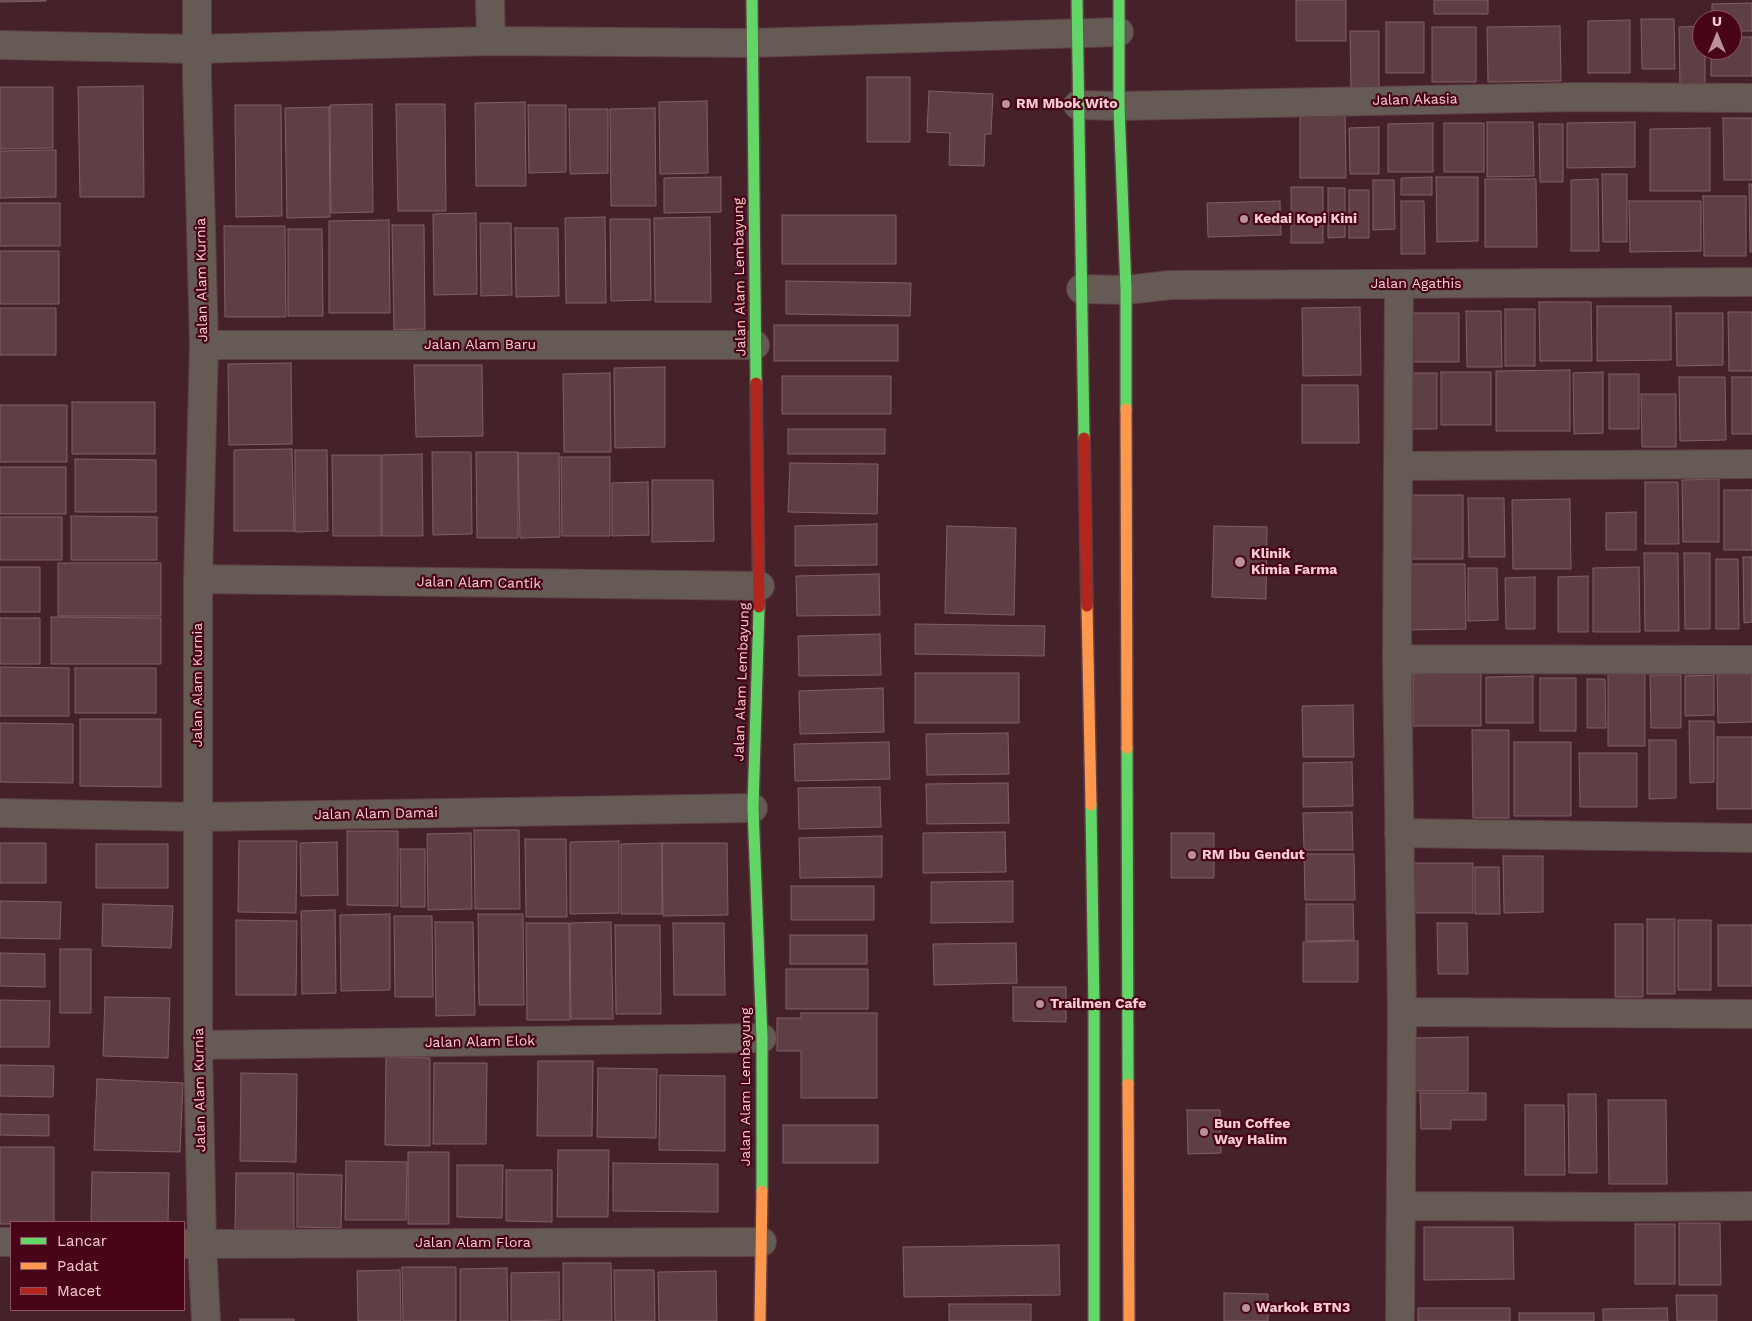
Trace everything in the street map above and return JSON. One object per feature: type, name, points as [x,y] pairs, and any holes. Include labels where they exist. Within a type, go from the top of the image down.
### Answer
[{"type":"street","name":"Jalan Alam Kurnia","points":[[197,0],[196,49],[204,345],[198,580],[198,1045],[193,1244],[206,1321]]},
{"type":"street","points":[[490,0],[491,41]]},
{"type":"street","name":"Jalan Alam Lembayung","points":[[752,0],[755,345],[760,586],[753,808],[762,1038],[760,1321]]},
{"type":"street","points":[[1077,0],[1094,1010],[1094,1321]]},
{"type":"street","points":[[1119,0],[1118,106],[1126,290],[1129,1321]]},
{"type":"street","points":[[0,45],[196,49],[491,41],[752,43],[1119,32]]},
{"type":"street","name":"Jalan Akasia","points":[[1078,105],[1118,106],[1577,97],[1752,98]]},
{"type":"street","name":"Jalan Agathis","points":[[1081,289],[1126,290],[1170,285],[1752,282]]},
{"type":"street","points":[[1399,284],[1398,659],[1402,1012],[1400,1321]]},
{"type":"street","name":"Jalan Alam Baru","points":[[204,345],[755,345]]},
{"type":"street","points":[[1399,466],[1752,464]]},
{"type":"street","name":"Jalan Alam Cantik","points":[[198,580],[760,586]]},
{"type":"street","points":[[1398,659],[1752,660]]},
{"type":"street","name":"Jalan Alam Damai","points":[[0,813],[199,817],[753,808]]},
{"type":"street","points":[[1399,832],[1752,838]]},
{"type":"street","points":[[1402,1012],[1752,1014]]},
{"type":"street","name":"Jalan Alam Elok","points":[[198,1045],[762,1038]]},
{"type":"street","points":[[1401,1206],[1752,1206]]},
{"type":"street","name":"Jalan Alam Flora","points":[[193,1244],[762,1242]]},
{"type":"building","points":[[0,0],[46,0],[46,1],[0,2]]},
{"type":"building","points":[[1296,0],[1346,0],[1346,41],[1296,41]]},
{"type":"building","points":[[1434,0],[1488,0],[1488,14],[1434,14]]},
{"type":"building","points":[[1752,3],[1752,31],[1742,31],[1742,10],[1712,10],[1712,4]]},
{"type":"building","points":[[1641,19],[1674,19],[1675,69],[1642,69]]},
{"type":"building","points":[[1630,20],[1630,73],[1588,73],[1588,21]]},
{"type":"building","points":[[1386,22],[1424,22],[1424,73],[1386,73]]},
{"type":"building","points":[[1560,26],[1561,81],[1488,82],[1487,27]]},
{"type":"building","points":[[1692,26],[1692,60],[1705,60],[1705,86],[1680,86],[1679,27]]},
{"type":"building","points":[[1432,27],[1476,27],[1476,82],[1432,82]]},
{"type":"building","points":[[1350,31],[1379,31],[1379,87],[1351,88]]},
{"type":"building","points":[[1742,37],[1752,37],[1752,76],[1711,76],[1711,60],[1742,60]]},
{"type":"building","points":[[867,77],[910,77],[910,142],[867,142]]},
{"type":"building","points":[[143,86],[144,197],[80,197],[78,87]]},
{"type":"building","points":[[0,87],[53,87],[53,148],[0,149]]},
{"type":"building","points":[[929,91],[993,94],[991,134],[985,134],[984,166],[949,165],[950,133],[927,132]]},
{"type":"building","points":[[707,101],[708,173],[660,174],[659,102]]},
{"type":"building","points":[[525,102],[526,186],[476,186],[475,103]]},
{"type":"building","points":[[372,104],[373,212],[331,213],[330,105]]},
{"type":"building","points":[[396,104],[445,104],[446,211],[398,211]]},
{"type":"building","points":[[235,105],[281,105],[282,216],[236,217]]},
{"type":"building","points":[[528,105],[566,105],[566,172],[529,173]]},
{"type":"building","points":[[329,107],[330,217],[287,218],[285,108]]},
{"type":"building","points":[[655,108],[656,206],[611,206],[610,109]]},
{"type":"building","points":[[569,109],[608,109],[608,173],[570,174]]},
{"type":"building","points":[[1345,114],[1346,178],[1300,178],[1300,115]]},
{"type":"building","points":[[1723,118],[1752,118],[1752,180],[1724,180]]},
{"type":"building","points":[[1487,122],[1533,122],[1534,176],[1487,177]]},
{"type":"building","points":[[1635,122],[1635,167],[1567,168],[1567,123]]},
{"type":"building","points":[[1433,123],[1433,172],[1388,172],[1388,124]]},
{"type":"building","points":[[1444,123],[1484,123],[1484,172],[1444,172]]},
{"type":"building","points":[[1539,124],[1563,124],[1563,182],[1540,182]]},
{"type":"building","points":[[1379,127],[1379,174],[1350,174],[1349,128]]},
{"type":"building","points":[[1710,128],[1710,191],[1650,191],[1650,129]]},
{"type":"building","points":[[56,150],[56,197],[0,198],[0,151]]},
{"type":"building","points":[[1602,174],[1627,174],[1627,242],[1603,242]]},
{"type":"building","points":[[721,177],[721,212],[664,213],[664,178]]},
{"type":"building","points":[[1432,177],[1432,195],[1401,195],[1401,178]]},
{"type":"building","points":[[1436,177],[1478,177],[1478,241],[1437,242]]},
{"type":"building","points":[[1485,179],[1536,179],[1537,247],[1485,247]]},
{"type":"building","points":[[1598,179],[1599,251],[1571,251],[1571,180]]},
{"type":"building","points":[[1373,180],[1394,180],[1395,229],[1373,230]]},
{"type":"building","points":[[1749,184],[1752,184],[1752,252],[1750,252]]},
{"type":"building","points":[[1291,187],[1323,187],[1323,243],[1291,243]]},
{"type":"building","points":[[1328,188],[1345,188],[1345,237],[1328,238]]},
{"type":"building","points":[[1349,190],[1369,190],[1369,238],[1349,238]]},
{"type":"building","points":[[1703,196],[1746,196],[1746,256],[1704,256]]},
{"type":"building","name":"Kedai Kopi Kini","points":[[1280,201],[1281,235],[1208,237],[1207,203]]},
{"type":"building","points":[[1401,201],[1424,201],[1425,254],[1401,254]]},
{"type":"building","points":[[1629,201],[1701,201],[1701,251],[1630,252]]},
{"type":"building","points":[[0,203],[60,203],[60,246],[0,246]]},
{"type":"building","points":[[476,213],[477,294],[434,295],[433,214]]},
{"type":"building","points":[[782,215],[896,215],[896,264],[782,264]]},
{"type":"building","points":[[605,217],[606,303],[566,303],[565,218]]},
{"type":"building","points":[[710,217],[711,302],[655,302],[654,218]]},
{"type":"building","points":[[610,219],[650,219],[651,300],[611,301]]},
{"type":"building","points":[[389,220],[390,313],[329,313],[329,221]]},
{"type":"building","points":[[480,223],[511,223],[512,295],[481,296]]},
{"type":"building","points":[[392,225],[424,225],[425,329],[394,330]]},
{"type":"building","points":[[224,226],[285,226],[286,317],[225,317]]},
{"type":"building","points":[[515,228],[558,228],[559,296],[516,297]]},
{"type":"building","points":[[288,229],[322,229],[323,316],[288,316]]},
{"type":"building","points":[[0,251],[59,251],[59,304],[0,304]]},
{"type":"building","points":[[786,281],[911,283],[910,316],[786,314]]},
{"type":"building","points":[[1539,302],[1591,302],[1592,361],[1540,361]]},
{"type":"building","points":[[1597,306],[1671,306],[1671,360],[1597,361]]},
{"type":"building","points":[[1360,307],[1361,375],[1303,376],[1302,308]]},
{"type":"building","points":[[0,308],[56,308],[56,355],[0,355]]},
{"type":"building","points":[[1505,309],[1535,309],[1535,366],[1505,366]]},
{"type":"building","points":[[1466,311],[1501,311],[1502,367],[1467,367]]},
{"type":"building","points":[[1728,312],[1752,312],[1752,371],[1729,371]]},
{"type":"building","points":[[1410,313],[1459,313],[1459,362],[1410,362]]},
{"type":"building","points":[[1676,313],[1723,313],[1723,365],[1677,366]]},
{"type":"building","points":[[774,325],[898,325],[898,361],[774,361]]},
{"type":"building","points":[[291,363],[292,444],[229,445],[228,364]]},
{"type":"building","points":[[414,365],[482,365],[483,436],[416,437]]},
{"type":"building","points":[[665,367],[665,447],[615,448],[614,368]]},
{"type":"building","points":[[1570,370],[1570,431],[1496,431],[1496,371]]},
{"type":"building","points":[[1441,372],[1491,372],[1491,425],[1441,425]]},
{"type":"building","points":[[1603,372],[1603,433],[1574,434],[1573,373]]},
{"type":"building","points":[[610,373],[611,452],[564,452],[563,374]]},
{"type":"building","points":[[1406,373],[1437,373],[1437,429],[1406,429]]},
{"type":"building","points":[[1609,374],[1639,374],[1639,429],[1609,429]]},
{"type":"building","points":[[782,376],[891,376],[891,414],[782,414]]},
{"type":"building","points":[[1679,377],[1725,377],[1726,440],[1680,441]]},
{"type":"building","points":[[1732,377],[1752,377],[1752,434],[1732,434]]},
{"type":"building","points":[[1302,385],[1358,385],[1359,443],[1302,443]]},
{"type":"building","points":[[1641,394],[1676,394],[1676,447],[1642,447]]},
{"type":"building","points":[[72,402],[155,402],[155,454],[72,454]]},
{"type":"building","points":[[0,405],[67,405],[67,462],[0,462]]},
{"type":"building","points":[[788,429],[885,429],[885,454],[788,454]]},
{"type":"building","points":[[292,449],[294,531],[234,531],[234,450]]},
{"type":"building","points":[[295,450],[327,450],[328,531],[295,532]]},
{"type":"building","points":[[432,452],[471,452],[472,534],[433,535]]},
{"type":"building","points":[[476,452],[518,452],[518,538],[477,538]]},
{"type":"building","points":[[518,453],[559,453],[560,537],[520,538]]},
{"type":"building","points":[[422,454],[423,536],[382,536],[382,455]]},
{"type":"building","points":[[332,455],[381,455],[381,536],[333,536]]},
{"type":"building","points":[[561,457],[610,457],[610,536],[562,536]]},
{"type":"building","points":[[75,459],[156,460],[156,512],[75,512]]},
{"type":"building","points":[[790,463],[878,464],[877,514],[788,512]]},
{"type":"building","points":[[0,467],[66,467],[66,514],[0,514]]},
{"type":"building","points":[[1719,479],[1719,542],[1683,542],[1682,480]]},
{"type":"building","points":[[652,480],[713,480],[714,541],[652,542]]},
{"type":"building","points":[[648,482],[649,535],[612,536],[612,483]]},
{"type":"building","points":[[1645,482],[1678,482],[1679,544],[1645,544]]},
{"type":"building","points":[[1724,490],[1752,490],[1752,550],[1724,550]]},
{"type":"building","points":[[1409,495],[1463,495],[1463,559],[1410,559]]},
{"type":"building","points":[[1468,498],[1504,498],[1505,557],[1469,557]]},
{"type":"building","points":[[1570,499],[1571,569],[1513,569],[1512,500]]},
{"type":"building","points":[[1636,512],[1636,550],[1606,550],[1606,513]]},
{"type":"building","points":[[71,516],[157,517],[157,560],[71,560]]},
{"type":"building","points":[[0,517],[62,517],[62,560],[0,560]]},
{"type":"building","points":[[877,524],[877,565],[795,566],[795,526]]},
{"type":"building","points":[[947,526],[1016,528],[1014,615],[945,613]]},
{"type":"building","name":"Klinik Kimia Farma","points":[[1214,526],[1267,527],[1266,599],[1212,597]]},
{"type":"building","points":[[1644,553],[1678,553],[1679,631],[1645,631]]},
{"type":"building","points":[[1684,553],[1710,553],[1710,629],[1685,629]]},
{"type":"building","points":[[1743,557],[1752,557],[1752,622],[1744,623]]},
{"type":"building","points":[[1716,559],[1738,559],[1739,629],[1716,629]]},
{"type":"building","points":[[58,563],[161,563],[161,616],[58,616]]},
{"type":"building","points":[[1406,564],[1465,564],[1466,629],[1407,630]]},
{"type":"building","points":[[0,567],[40,567],[40,612],[0,612]]},
{"type":"building","points":[[1639,567],[1640,632],[1593,632],[1593,568]]},
{"type":"building","points":[[1468,568],[1497,568],[1498,620],[1468,621]]},
{"type":"building","points":[[879,574],[880,615],[797,616],[796,576]]},
{"type":"building","points":[[1588,576],[1588,632],[1558,632],[1558,577]]},
{"type":"building","points":[[1535,577],[1535,629],[1506,629],[1505,578]]},
{"type":"building","points":[[51,617],[161,618],[161,664],[51,664]]},
{"type":"building","points":[[0,618],[40,618],[40,664],[0,664]]},
{"type":"building","points":[[915,624],[1045,626],[1044,656],[915,654]]},
{"type":"building","points":[[880,634],[881,675],[799,676],[798,636]]},
{"type":"building","points":[[0,667],[69,668],[69,716],[0,716]]},
{"type":"building","points":[[75,668],[156,668],[156,713],[75,713]]},
{"type":"building","points":[[1608,669],[1645,669],[1645,746],[1608,746]]},
{"type":"building","points":[[915,673],[1019,673],[1019,723],[915,723]]},
{"type":"building","points":[[1481,673],[1481,726],[1413,726],[1413,674]]},
{"type":"building","points":[[1717,673],[1752,673],[1752,722],[1718,723]]},
{"type":"building","points":[[1650,675],[1681,675],[1681,728],[1651,728]]},
{"type":"building","points":[[1714,675],[1714,715],[1685,716],[1685,676]]},
{"type":"building","points":[[1533,676],[1533,723],[1486,723],[1486,677]]},
{"type":"building","points":[[1540,678],[1576,678],[1576,731],[1540,731]]},
{"type":"building","points":[[1587,679],[1605,679],[1606,728],[1587,728]]},
{"type":"building","points":[[883,688],[884,732],[800,734],[799,691]]},
{"type":"building","points":[[1353,705],[1354,757],[1303,757],[1302,706]]},
{"type":"building","points":[[80,719],[161,719],[161,787],[80,786]]},
{"type":"building","points":[[1689,721],[1714,721],[1714,782],[1690,783]]},
{"type":"building","points":[[0,723],[73,724],[73,783],[0,782]]},
{"type":"building","points":[[1472,730],[1509,730],[1509,818],[1473,818]]},
{"type":"building","points":[[1008,733],[1009,774],[927,775],[926,734]]},
{"type":"building","points":[[1717,737],[1752,737],[1752,809],[1717,809]]},
{"type":"building","points":[[1649,740],[1676,740],[1676,798],[1649,799]]},
{"type":"building","points":[[889,742],[890,779],[795,781],[794,744]]},
{"type":"building","points":[[1514,742],[1571,742],[1571,816],[1514,816]]},
{"type":"building","points":[[1579,753],[1637,753],[1637,807],[1580,807]]},
{"type":"building","points":[[1352,762],[1353,806],[1303,807],[1303,763]]},
{"type":"building","points":[[1008,783],[1009,823],[927,824],[926,784]]},
{"type":"building","points":[[880,787],[881,827],[799,829],[798,788]]},
{"type":"building","points":[[1352,812],[1353,850],[1304,850],[1303,813]]},
{"type":"building","points":[[474,830],[519,830],[520,909],[475,909]]},
{"type":"building","points":[[347,831],[398,831],[398,906],[347,905]]},
{"type":"building","points":[[1005,832],[1006,872],[923,873],[923,833]]},
{"type":"building","points":[[471,833],[472,909],[428,910],[427,834]]},
{"type":"building","name":"RM Ibu Gendut","points":[[1171,833],[1214,833],[1214,878],[1171,878]]},
{"type":"building","points":[[882,836],[882,877],[800,878],[799,838]]},
{"type":"building","points":[[525,839],[566,839],[567,917],[526,917]]},
{"type":"building","points":[[239,841],[297,841],[296,913],[238,912]]},
{"type":"building","points":[[619,841],[619,913],[570,914],[570,842]]},
{"type":"building","points":[[337,842],[338,895],[301,896],[300,843]]},
{"type":"building","points":[[0,843],[46,843],[46,883],[0,883]]},
{"type":"building","points":[[662,843],[662,914],[621,914],[621,844]]},
{"type":"building","points":[[662,843],[727,843],[728,915],[663,916]]},
{"type":"building","points":[[96,844],[168,844],[168,888],[96,888]]},
{"type":"building","points":[[400,849],[425,849],[425,907],[401,907]]},
{"type":"building","points":[[1304,854],[1354,854],[1355,900],[1305,900]]},
{"type":"building","points":[[1503,856],[1543,856],[1543,912],[1504,913]]},
{"type":"building","points":[[1414,863],[1473,863],[1473,913],[1415,913]]},
{"type":"building","points":[[1475,867],[1499,867],[1500,914],[1475,914]]},
{"type":"building","points":[[1013,881],[1013,922],[931,923],[931,882]]},
{"type":"building","points":[[791,886],[874,886],[874,920],[791,920]]},
{"type":"building","points":[[0,901],[61,902],[60,939],[0,938]]},
{"type":"building","points":[[103,904],[173,906],[171,948],[102,946]]},
{"type":"building","points":[[1306,904],[1353,904],[1354,940],[1306,941]]},
{"type":"building","points":[[335,910],[336,993],[302,994],[301,911]]},
{"type":"building","points":[[390,914],[390,990],[341,991],[340,915]]},
{"type":"building","points":[[478,914],[523,914],[524,1005],[479,1005]]},
{"type":"building","points":[[394,916],[432,916],[433,997],[395,997]]},
{"type":"building","points":[[1647,919],[1675,919],[1675,994],[1647,994]]},
{"type":"building","points":[[236,920],[297,921],[296,995],[236,995]]},
{"type":"building","points":[[1678,920],[1711,920],[1711,990],[1678,990]]},
{"type":"building","points":[[435,922],[473,922],[475,1015],[436,1016]]},
{"type":"building","points":[[611,922],[613,1019],[571,1019],[570,923]]},
{"type":"building","points":[[526,923],[569,923],[570,1020],[527,1020]]},
{"type":"building","points":[[673,923],[724,923],[725,995],[674,995]]},
{"type":"building","points":[[1437,923],[1467,923],[1468,974],[1438,974]]},
{"type":"building","points":[[1615,924],[1643,924],[1643,997],[1615,997]]},
{"type":"building","points":[[615,925],[660,925],[661,1014],[616,1014]]},
{"type":"building","points":[[1718,925],[1752,925],[1752,986],[1718,986]]},
{"type":"building","points":[[790,935],[867,935],[867,964],[790,964]]},
{"type":"building","points":[[1358,941],[1358,982],[1303,982],[1303,942]]},
{"type":"building","points":[[1016,943],[1017,983],[934,985],[933,944]]},
{"type":"building","points":[[60,949],[91,949],[91,1013],[60,1013]]},
{"type":"building","points":[[0,953],[45,954],[45,987],[0,986]]},
{"type":"building","points":[[786,969],[868,969],[868,1009],[786,1009]]},
{"type":"building","name":"Trailmen Cafe","points":[[1013,987],[1066,987],[1066,1022],[1013,1021]]},
{"type":"building","points":[[105,997],[170,998],[168,1058],[103,1056]]},
{"type":"building","points":[[0,1000],[50,1001],[49,1047],[0,1047]]},
{"type":"building","points":[[801,1013],[877,1013],[877,1098],[801,1098],[801,1051],[777,1051],[777,1018],[801,1018]]},
{"type":"building","points":[[1468,1037],[1468,1091],[1415,1091],[1415,1038]]},
{"type":"building","points":[[386,1057],[430,1058],[430,1146],[385,1145]]},
{"type":"building","points":[[538,1061],[593,1061],[592,1136],[537,1136]]},
{"type":"building","points":[[434,1063],[487,1063],[486,1144],[433,1144]]},
{"type":"building","points":[[0,1065],[54,1066],[53,1097],[0,1096]]},
{"type":"building","points":[[598,1068],[657,1069],[656,1138],[597,1137]]},
{"type":"building","points":[[241,1073],[297,1074],[296,1162],[240,1161]]},
{"type":"building","points":[[660,1075],[725,1076],[725,1151],[659,1150]]},
{"type":"building","points":[[97,1079],[183,1083],[180,1152],[94,1150]]},
{"type":"building","points":[[1420,1093],[1486,1093],[1486,1120],[1451,1120],[1451,1129],[1421,1129]]},
{"type":"building","points":[[1568,1094],[1596,1094],[1597,1173],[1569,1173]]},
{"type":"building","points":[[1608,1100],[1666,1100],[1667,1184],[1609,1184]]},
{"type":"building","points":[[1525,1105],[1564,1105],[1565,1175],[1525,1175]]},
{"type":"building","name":"Bun Coffee Way Halim","points":[[1187,1110],[1220,1110],[1221,1153],[1188,1154]]},
{"type":"building","points":[[0,1114],[49,1115],[49,1136],[0,1135]]},
{"type":"building","points":[[783,1125],[878,1125],[878,1163],[783,1163]]},
{"type":"building","points":[[0,1147],[54,1147],[54,1221],[10,1221],[10,1224],[0,1224]]},
{"type":"building","points":[[558,1150],[609,1150],[608,1217],[557,1217]]},
{"type":"building","points":[[408,1152],[449,1152],[449,1224],[408,1224]]},
{"type":"building","points":[[346,1161],[407,1162],[406,1220],[345,1220]]},
{"type":"building","points":[[613,1163],[718,1164],[718,1212],[613,1211]]},
{"type":"building","points":[[457,1165],[503,1165],[502,1218],[457,1217]]},
{"type":"building","points":[[506,1170],[552,1170],[552,1222],[506,1221]]},
{"type":"building","points":[[92,1172],[169,1173],[168,1221],[91,1221]]},
{"type":"building","points":[[236,1173],[294,1173],[294,1231],[235,1230]]},
{"type":"building","points":[[297,1174],[342,1175],[341,1228],[297,1227]]},
{"type":"building","points":[[1679,1223],[1720,1223],[1721,1285],[1679,1285]]},
{"type":"building","points":[[1635,1224],[1675,1224],[1675,1284],[1635,1284]]},
{"type":"building","points":[[1424,1227],[1513,1227],[1514,1279],[1424,1280]]},
{"type":"building","points":[[1059,1245],[1060,1295],[904,1297],[903,1247]]},
{"type":"building","points":[[563,1263],[611,1263],[612,1321],[563,1321]]},
{"type":"building","points":[[402,1267],[456,1267],[456,1321],[403,1321]]},
{"type":"building","points":[[507,1268],[508,1321],[460,1321],[460,1269]]},
{"type":"building","points":[[400,1270],[401,1321],[358,1321],[357,1271]]},
{"type":"building","points":[[614,1270],[654,1270],[655,1321],[615,1321]]},
{"type":"building","points":[[716,1271],[717,1321],[659,1321],[658,1272]]},
{"type":"building","points":[[559,1272],[560,1320],[511,1321],[511,1273]]},
{"type":"building","name":"Warkok BTN3","points":[[1224,1293],[1268,1294],[1268,1321],[1224,1321]]},
{"type":"building","points":[[1676,1295],[1717,1295],[1717,1321],[1677,1321]]},
{"type":"building","points":[[949,1304],[1031,1304],[1031,1321],[949,1321]]},
{"type":"building","points":[[1418,1308],[1510,1308],[1510,1321],[1418,1321]]},
{"type":"building","points":[[1667,1308],[1668,1321],[1603,1321],[1603,1309]]},
{"type":"building","points":[[1519,1313],[1594,1313],[1594,1321],[1519,1321]]},
{"type":"building","points":[[240,1319],[294,1319],[294,1321],[240,1321]]},
{"type":"traffic: fast","points":[[752,0],[756,383]]},
{"type":"traffic: fast","points":[[1077,0],[1084,438]]},
{"type":"traffic: fast","points":[[1119,0],[1119,106],[1126,290],[1126,409]]},
{"type":"traffic: fast","points":[[759,607],[753,808],[762,1038],[762,1191]]},
{"type":"traffic: fast","points":[[1127,748],[1128,1084]]},
{"type":"traffic: fast","points":[[1091,805],[1094,1010],[1094,1321]]},
{"type":"traffic: slow","points":[[1126,409],[1127,748]]},
{"type":"traffic: slow","points":[[1087,606],[1091,805]]},
{"type":"traffic: slow","points":[[1128,1084],[1129,1321]]},
{"type":"traffic: slow","points":[[760,1321],[762,1191]]},
{"type":"traffic: jam","points":[[756,383],[759,607]]},
{"type":"traffic: jam","points":[[1084,438],[1087,606]]},
{"type":"place","name":"RM Mbok Wito","points":[[1006,104]]},
{"type":"place","name":"Kedai Kopi Kini","points":[[1244,219]]},
{"type":"place","name":"Klinik Kimia Farma","points":[[1240,562]]},
{"type":"place","name":"RM Ibu Gendut","points":[[1192,855]]},
{"type":"place","name":"Trailmen Cafe","points":[[1040,1004]]},
{"type":"place","name":"Bun Coffee Way Halim","points":[[1204,1132]]},
{"type":"place","name":"Warkok BTN3","points":[[1246,1308]]}]
